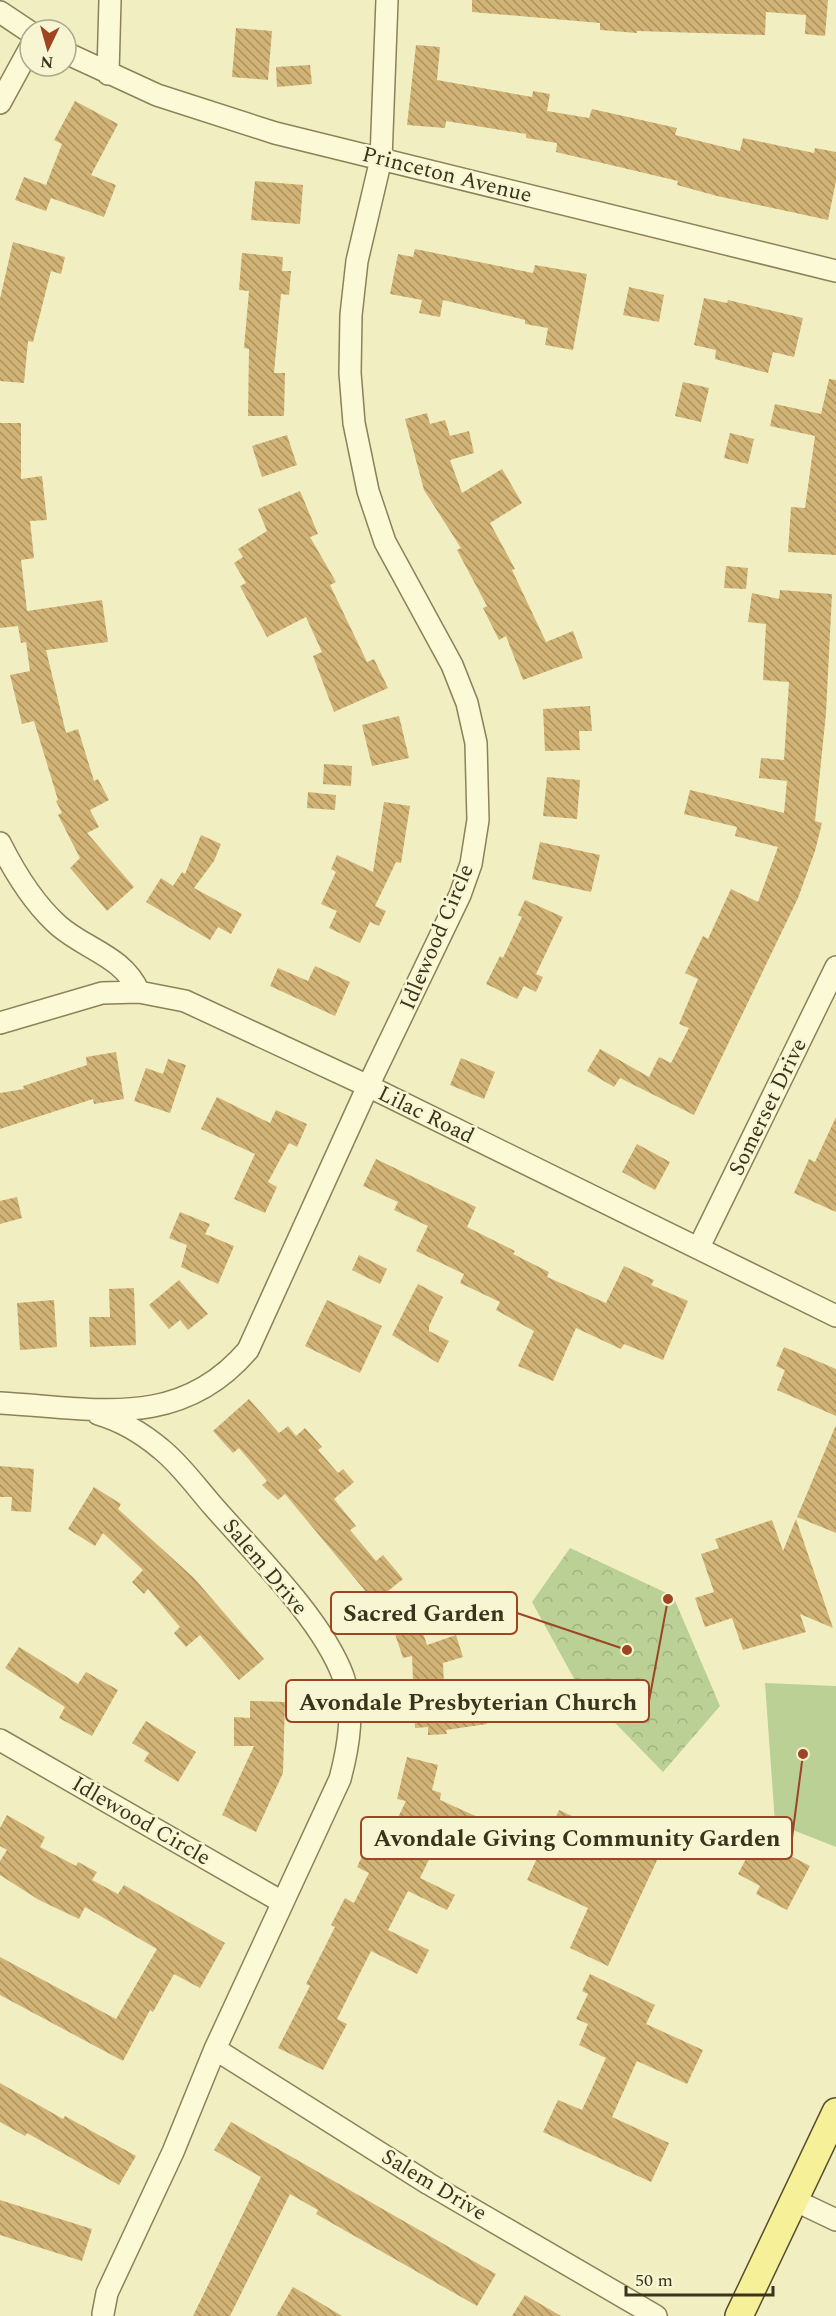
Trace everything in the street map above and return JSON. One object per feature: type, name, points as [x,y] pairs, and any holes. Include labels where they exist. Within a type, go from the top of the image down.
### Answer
[{"type":"main road","points":[[739,2316],[836,2112]]},
{"type":"street","points":[[108,74],[110,0]]},
{"type":"street","name":"Idlewood Circle","points":[[0,1403],[108,1410],[145,1408],[182,1400],[230,1372],[248,1350],[368,1086],[460,895],[471,864],[478,820],[479,782],[473,722],[452,666],[385,542],[368,491],[354,423],[350,373],[351,315],[357,261],[381,159],[387,0]]},
{"type":"street","points":[[0,12],[18,24]]},
{"type":"street","name":"Princeton Avenue","points":[[78,59],[108,74],[189,107],[275,132],[836,271]]},
{"type":"street","points":[[0,103],[18,70]]},
{"type":"street","points":[[0,843],[15,873],[37,903],[58,925],[83,944],[118,964],[132,976],[139,992]]},
{"type":"street","name":"Somerset Drive","points":[[699,1247],[836,967]]},
{"type":"street","name":"Lilac Road","points":[[0,1023],[102,993],[139,992],[184,1001],[368,1086],[836,1316]]},
{"type":"street","name":"Salem Drive","points":[[80,1408],[125,1424],[164,1451],[258,1556],[314,1624],[332,1650],[343,1678],[350,1721],[348,1751],[340,1779],[215,2049],[173,2152],[107,2293],[103,2314]]},
{"type":"street","name":"Idlewood Circle","points":[[0,1740],[282,1902]]},
{"type":"street","name":"Salem Drive","points":[[215,2049],[429,2184],[656,2316]]},
{"type":"street","points":[[794,2200],[836,2220]]},
{"type":"green space","points":[[570,1548],[673,1596],[720,1706],[663,1772],[577,1684],[532,1602]]},
{"type":"green space","points":[[765,1683],[836,1686],[836,1847],[775,1823]]},
{"type":"building","points":[[472,0],[828,0],[825,36],[805,34],[806,15],[766,12],[765,35],[637,31],[637,33],[600,30],[600,23],[472,12]]},
{"type":"building","points":[[236,28],[272,31],[268,80],[232,77]]},
{"type":"building","points":[[416,45],[440,47],[437,80],[532,97],[533,91],[550,94],[547,111],[589,118],[592,109],[677,128],[675,135],[740,151],[743,138],[814,153],[815,148],[836,152],[836,181],[828,220],[717,196],[677,185],[678,181],[556,152],[557,143],[526,138],[526,134],[446,121],[445,128],[407,125]]},
{"type":"building","points":[[310,65],[312,84],[277,87],[276,67]]},
{"type":"building","points":[[75,101],[118,124],[91,175],[116,185],[104,217],[51,198],[46,211],[15,200],[24,177],[46,185],[62,144],[54,140]]},
{"type":"building","points":[[255,181],[303,185],[300,224],[251,220]]},
{"type":"building","points":[[13,242],[65,257],[61,274],[51,271],[33,342],[28,341],[24,383],[0,381],[0,299]]},
{"type":"building","points":[[415,249],[533,273],[535,265],[587,274],[573,350],[545,345],[548,328],[525,324],[525,320],[443,300],[440,317],[419,313],[422,300],[390,294],[398,254],[413,257]]},
{"type":"building","points":[[242,253],[283,257],[282,271],[291,271],[289,295],[281,294],[274,373],[285,373],[284,416],[248,416],[249,349],[244,348],[249,291],[239,290]]},
{"type":"building","points":[[629,287],[664,295],[659,322],[623,315]]},
{"type":"building","points":[[704,298],[727,303],[728,300],[803,318],[794,357],[773,352],[768,373],[715,359],[716,350],[694,345]]},
{"type":"building","points":[[829,379],[836,380],[836,555],[788,552],[791,507],[805,508],[815,436],[770,426],[775,404],[821,414]]},
{"type":"building","points":[[683,382],[709,388],[701,422],[675,416]]},
{"type":"building","points":[[427,413],[430,424],[445,420],[450,436],[469,431],[474,453],[450,460],[462,493],[502,469],[522,503],[490,523],[515,569],[512,570],[546,642],[573,631],[583,658],[523,680],[506,636],[499,640],[483,608],[487,606],[457,550],[461,548],[424,490],[405,419]]},
{"type":"building","points":[[0,423],[21,423],[21,479],[42,476],[47,520],[30,521],[34,558],[21,560],[27,611],[102,600],[108,642],[46,650],[66,733],[78,729],[94,781],[98,779],[109,800],[90,810],[99,827],[87,833],[134,887],[107,911],[70,868],[80,858],[58,815],[62,813],[56,801],[58,800],[34,721],[22,724],[10,675],[30,671],[26,642],[21,643],[18,626],[0,628]]},
{"type":"building","points":[[730,433],[754,439],[748,464],[724,458]]},
{"type":"building","points":[[287,435],[297,465],[262,477],[252,446]]},
{"type":"building","points":[[300,491],[318,534],[310,537],[336,582],[330,585],[367,662],[374,659],[388,688],[334,712],[313,656],[322,652],[306,617],[267,637],[240,586],[246,583],[234,563],[243,557],[238,549],[267,531],[258,509]]},
{"type":"building","points":[[726,566],[748,568],[746,589],[724,588]]},
{"type":"building","points":[[780,590],[832,594],[826,713],[815,821],[822,823],[815,851],[798,898],[694,1115],[620,1078],[614,1087],[587,1071],[600,1049],[649,1077],[659,1057],[671,1063],[689,1028],[679,1024],[698,979],[685,973],[703,936],[708,939],[731,889],[758,902],[778,847],[735,836],[737,827],[684,814],[690,790],[784,813],[787,781],[759,778],[761,758],[784,760],[789,682],[763,680],[766,624],[748,622],[752,593],[779,599]]},
{"type":"building","points":[[590,706],[592,731],[579,731],[580,750],[545,751],[543,709]]},
{"type":"building","points":[[399,716],[409,758],[372,766],[362,725]]},
{"type":"building","points":[[324,764],[352,766],[351,786],[323,784]]},
{"type":"building","points":[[547,777],[580,780],[577,819],[543,816]]},
{"type":"building","points":[[308,792],[336,795],[335,810],[307,808]]},
{"type":"building","points":[[384,802],[410,806],[401,863],[396,862],[375,906],[386,911],[379,926],[370,922],[360,943],[329,928],[337,911],[321,904],[336,872],[331,869],[337,855],[373,872]]},
{"type":"building","points":[[201,835],[221,844],[214,861],[194,888],[242,914],[231,934],[218,927],[210,940],[146,902],[161,878],[173,886],[182,872],[185,874]]},
{"type":"building","points":[[540,842],[600,855],[591,892],[532,879]]},
{"type":"building","points":[[525,900],[563,917],[536,974],[543,977],[536,992],[524,986],[517,999],[486,984],[500,956],[503,958],[522,917],[518,915]]},
{"type":"building","points":[[315,966],[350,982],[335,1016],[270,986],[278,968],[308,981]]},
{"type":"building","points":[[116,1052],[124,1099],[94,1104],[93,1099],[0,1129],[0,1093],[24,1089],[23,1086],[87,1065],[86,1057]]},
{"type":"building","points":[[461,1058],[495,1072],[484,1099],[450,1085]]},
{"type":"building","points":[[168,1059],[186,1065],[170,1113],[134,1101],[146,1068],[163,1074]]},
{"type":"building","points":[[217,1097],[270,1123],[276,1110],[307,1124],[297,1147],[289,1143],[268,1182],[277,1187],[265,1213],[234,1199],[255,1154],[201,1129]]},
{"type":"building","points":[[836,1117],[836,1212],[794,1193],[809,1159],[815,1162]]},
{"type":"building","points":[[637,1144],[670,1162],[655,1190],[622,1172]]},
{"type":"building","points":[[376,1159],[476,1207],[467,1227],[515,1251],[513,1254],[549,1272],[547,1277],[606,1303],[624,1266],[654,1280],[651,1285],[688,1301],[663,1360],[624,1344],[621,1349],[576,1328],[553,1381],[518,1366],[534,1331],[496,1310],[500,1302],[460,1283],[464,1274],[416,1251],[428,1226],[394,1210],[398,1202],[363,1186]]},
{"type":"building","points":[[17,1197],[22,1218],[0,1224],[0,1201]]},
{"type":"building","points":[[180,1212],[210,1224],[205,1234],[234,1246],[218,1284],[181,1267],[187,1245],[169,1238]]},
{"type":"building","points":[[359,1255],[387,1269],[380,1284],[352,1270]]},
{"type":"building","points":[[179,1280],[208,1314],[188,1330],[180,1320],[169,1329],[149,1305]]},
{"type":"building","points":[[418,1284],[443,1297],[429,1326],[429,1331],[449,1341],[438,1363],[392,1335]]},
{"type":"building","points":[[134,1288],[136,1345],[90,1347],[89,1317],[110,1317],[109,1289]]},
{"type":"building","points":[[54,1300],[57,1347],[20,1350],[17,1303]]},
{"type":"building","points":[[327,1300],[382,1326],[360,1373],[305,1346]]},
{"type":"building","points":[[784,1347],[836,1369],[836,1416],[777,1390],[785,1370],[776,1366]]},
{"type":"building","points":[[249,1399],[279,1433],[288,1426],[296,1436],[305,1428],[322,1447],[318,1450],[338,1473],[343,1469],[354,1482],[334,1499],[356,1526],[350,1530],[376,1561],[383,1555],[403,1579],[378,1599],[372,1599],[285,1494],[278,1500],[262,1485],[267,1481],[239,1448],[233,1453],[213,1431]]},
{"type":"building","points":[[836,1425],[836,1533],[797,1517]]},
{"type":"building","points":[[0,1466],[34,1469],[31,1512],[11,1511],[12,1497],[0,1497]]},
{"type":"building","points":[[94,1487],[121,1504],[118,1509],[194,1578],[264,1659],[239,1680],[200,1635],[186,1647],[174,1633],[180,1627],[148,1589],[144,1594],[132,1582],[143,1570],[103,1533],[95,1546],[68,1529]]},
{"type":"building","points":[[796,1519],[833,1628],[800,1614],[806,1632],[743,1650],[732,1618],[705,1627],[695,1598],[714,1592],[701,1554],[719,1548],[715,1539],[772,1520],[783,1551]]},
{"type":"building","points":[[416,1611],[427,1645],[456,1635],[463,1657],[443,1663],[445,1705],[483,1699],[487,1724],[446,1730],[447,1734],[428,1735],[428,1727],[415,1728],[412,1656],[403,1658],[390,1619]]},
{"type":"building","points":[[19,1647],[78,1684],[86,1672],[118,1690],[92,1736],[59,1718],[65,1707],[5,1668]]},
{"type":"building","points":[[250,1701],[285,1702],[283,1773],[256,1832],[222,1815],[254,1746],[234,1746],[234,1717],[250,1718]]},
{"type":"building","points":[[146,1721],[196,1752],[178,1782],[144,1761],[149,1753],[132,1743]]},
{"type":"building","points":[[407,1757],[438,1765],[432,1790],[441,1793],[440,1800],[482,1819],[469,1850],[440,1837],[420,1878],[455,1895],[447,1910],[408,1891],[388,1930],[429,1950],[417,1974],[371,1951],[337,2019],[347,2024],[323,2070],[278,2048],[310,1986],[306,1984],[335,1927],[331,1925],[345,1898],[354,1903],[369,1873],[357,1867],[375,1829],[389,1836],[406,1801],[397,1799]]},
{"type":"building","points":[[559,1810],[659,1856],[608,1966],[570,1948],[588,1908],[527,1880]]},
{"type":"building","points":[[7,1815],[45,1837],[40,1847],[76,1866],[78,1862],[97,1872],[92,1880],[118,1894],[124,1885],[225,1943],[200,1988],[174,1974],[153,2012],[150,2010],[123,2061],[0,1995],[0,1957],[116,2019],[157,1949],[85,1907],[79,1919],[39,1900],[0,1875],[0,1861],[7,1850],[0,1846],[0,1828]]},
{"type":"building","points":[[757,1838],[810,1866],[787,1910],[756,1894],[760,1886],[738,1874]]},
{"type":"building","points":[[590,1974],[655,2005],[646,2024],[703,2050],[687,2084],[637,2061],[612,2117],[669,2143],[651,2182],[543,2132],[558,2100],[582,2110],[606,2058],[579,2045],[588,2024],[576,2019],[588,1994],[582,1991]]},
{"type":"building","points":[[0,2083],[63,2119],[65,2116],[136,2156],[119,2185],[27,2133],[25,2136],[0,2122]]},
{"type":"building","points":[[231,2122],[496,2274],[477,2306],[316,2214],[318,2210],[290,2194],[230,2316],[193,2316],[261,2177],[214,2150]]},
{"type":"building","points":[[0,2200],[92,2229],[82,2261],[0,2235]]},
{"type":"building","points":[[293,2287],[307,2295],[342,2316],[276,2316]]},
{"type":"building","points":[[525,2295],[561,2316],[512,2316]]},
{"type":"place","name":"Avondale Presbyterian Church","points":[[668,1599]]},
{"type":"place","name":"Sacred Garden","points":[[627,1650]]},
{"type":"place","name":"Avondale Giving Community Garden","points":[[803,1754]]}]
